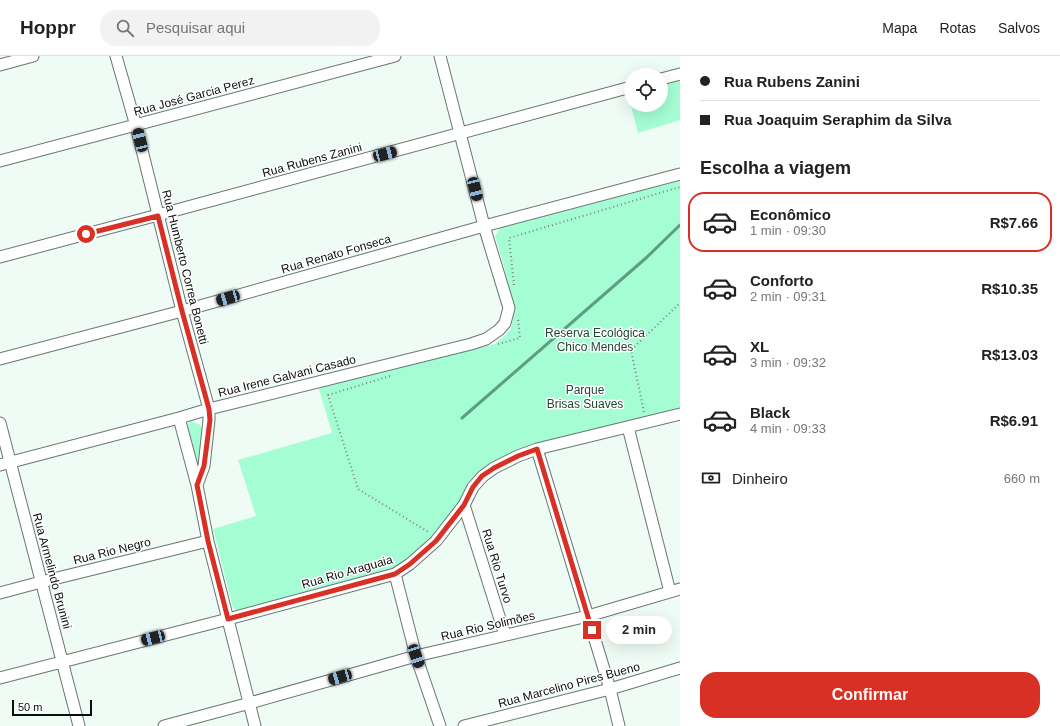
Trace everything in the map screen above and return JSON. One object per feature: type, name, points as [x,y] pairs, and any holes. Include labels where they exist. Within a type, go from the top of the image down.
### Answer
[{"type":"street","points":[[0,65],[33,56]]},
{"type":"street","name":"Rua Humberto Correa Bonetti","points":[[116,56],[136,126],[182,311],[209,409],[210,420],[204,466],[197,485]]},
{"type":"street","name":"Rua José Garcia Perez","points":[[0,161],[395,56]]},
{"type":"street","points":[[440,56],[484,226]]},
{"type":"street","points":[[668,77],[680,74]]},
{"type":"street","name":"Rua Rubens Zanini","points":[[0,257],[158,216],[624,89]]},
{"type":"street","name":"Rua Renato Fonseca","points":[[0,359],[182,311],[484,226],[680,174]]},
{"type":"street","name":"Rua Irene Galvani Casado","points":[[5,464],[209,409],[486,339],[499,330],[505,323],[509,308],[484,226]]},
{"type":"street","name":"Rua Rio Araguaia","points":[[0,678],[395,574],[410,564],[436,541],[464,505],[473,487],[482,476],[494,468],[518,456],[537,449],[680,414]]},
{"type":"street","points":[[179,418],[197,485],[208,541],[255,726]]},
{"type":"street","name":"Rua Armelindo Brunini","points":[[0,423],[5,464],[41,582],[79,726]]},
{"type":"street","points":[[628,427],[675,590]]},
{"type":"street","points":[[537,449],[610,689],[619,726]]},
{"type":"street","name":"Rua Rio Turvo","points":[[464,505],[505,635]]},
{"type":"street","name":"Rua Rio Negro","points":[[0,593],[208,541]]},
{"type":"street","points":[[395,574],[416,656],[440,726]]},
{"type":"street","name":"Rua Rio Solimões","points":[[164,726],[416,656],[588,616],[675,590]]},
{"type":"street","name":"Rua Marcelino Pires Bueno","points":[[464,726],[610,689],[680,668]]},
{"type":"path","points":[[515,292],[509,238],[680,187]]},
{"type":"path","points":[[644,411],[631,350],[680,303]]},
{"type":"path","points":[[498,344],[520,338],[517,315]]},
{"type":"path","points":[[394,375],[328,395],[358,489],[433,534]]},
{"type":"green space","points":[[680,80],[680,120],[638,133],[633,112],[668,112],[668,84]]},
{"type":"green space","name":"Reserva Ecológica Chico Mendes","points":[[680,180],[680,407],[567,437],[469,484],[460,501],[434,538],[407,562],[394,569],[238,611],[233,608],[213,529],[256,516],[238,460],[332,433],[318,386],[495,344],[511,328],[513,320],[508,283],[495,236],[500,228]]},
{"type":"green space","points":[[195,422],[202,429],[201,465],[198,468],[187,429],[188,424]]},
{"type":"waterway","points":[[462,418],[646,258],[680,225]]},
{"type":"route","points":[[86,234],[158,216],[209,409],[210,420],[204,466],[197,485],[208,541],[228,619],[395,574],[410,564],[436,541],[464,505],[473,487],[482,476],[518,456],[537,449],[592,630]]},
{"type":"park label","name":"Parque Brisas Suaves","points":[[585,397]]}]
